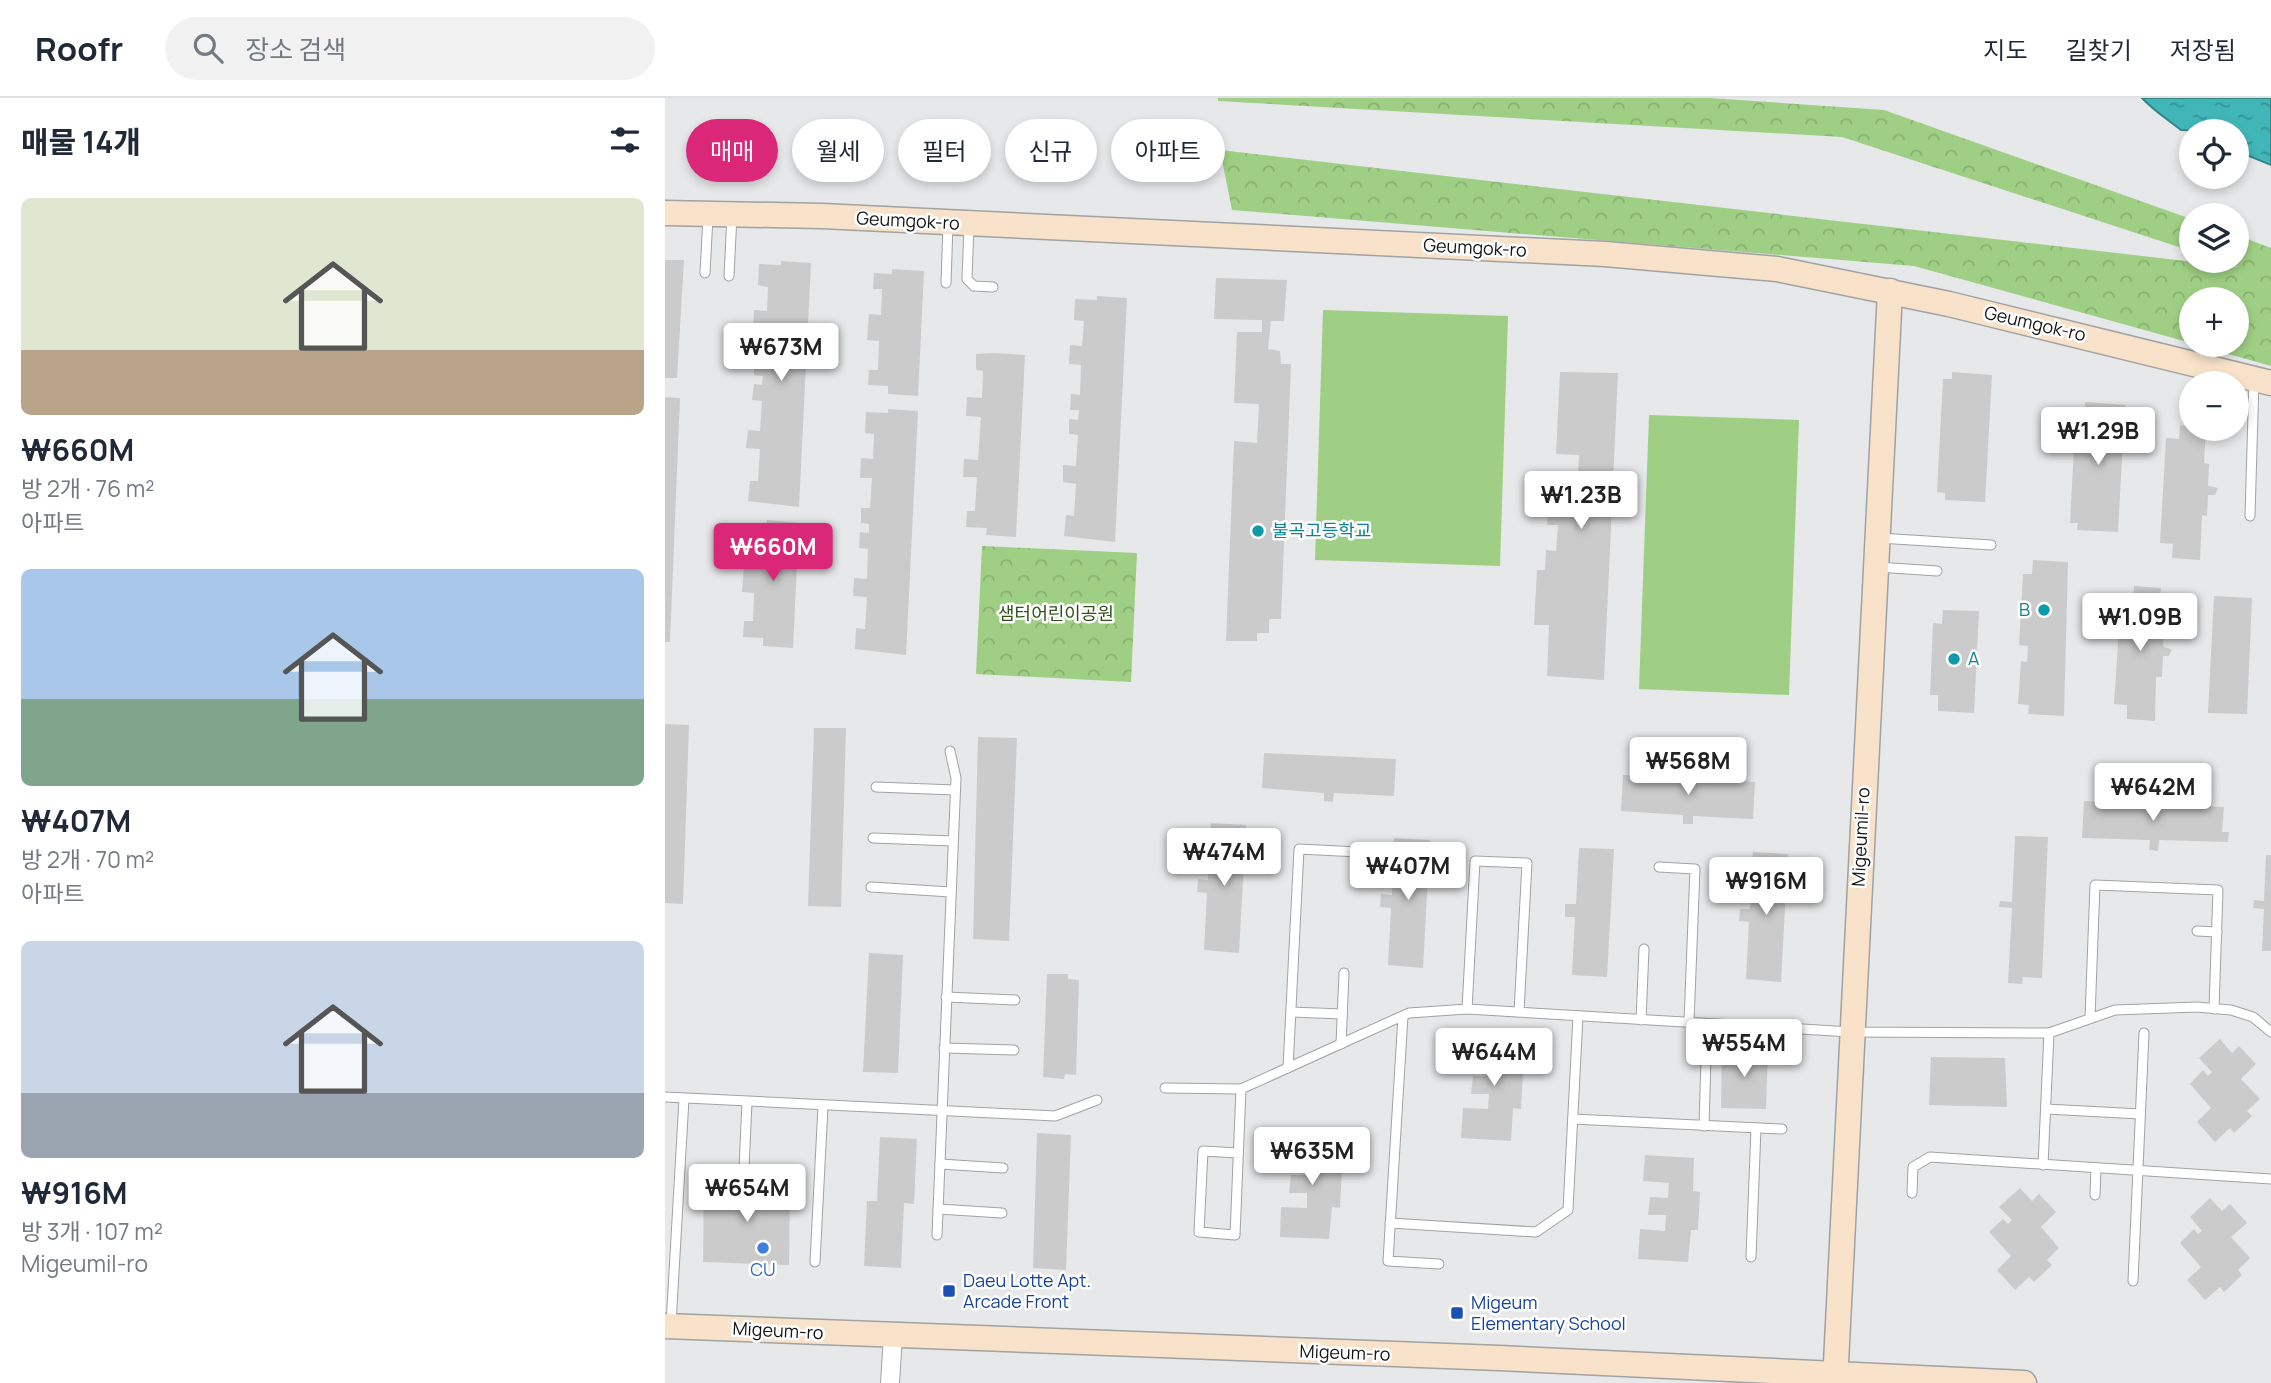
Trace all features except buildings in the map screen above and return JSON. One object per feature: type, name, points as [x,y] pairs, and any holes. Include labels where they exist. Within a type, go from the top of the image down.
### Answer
[{"type":"main road","name":"Geumgok-ro","points":[[665,213],[959,223],[1605,254],[1777,269],[1890,291],[2262,381]]},
{"type":"main road","name":"Migeumil-ro","points":[[1835,1379],[1890,291]]},
{"type":"main road","name":"Migeum-ro","points":[[668,1326],[1499,1358],[1835,1379],[2024,1383]]},
{"type":"street","points":[[890,1383],[893,1336]]},
{"type":"lane","points":[[705,273],[720,215]]},
{"type":"lane","points":[[720,215],[729,276]]},
{"type":"lane","points":[[946,283],[959,223]]},
{"type":"lane","points":[[959,223],[967,279],[974,286],[993,287]]},
{"type":"lane","points":[[2249,516],[2262,381]]},
{"type":"lane","points":[[1877,538],[1991,545]]},
{"type":"lane","points":[[1876,567],[1937,570]]},
{"type":"lane","points":[[937,1235],[955,790],[954,762],[950,751]]},
{"type":"lane","points":[[876,787],[955,790]]},
{"type":"lane","points":[[873,838],[953,841]]},
{"type":"lane","points":[[1288,1068],[1299,849],[1358,852]]},
{"type":"lane","points":[[1467,1009],[1475,861],[1527,863],[1519,1012]]},
{"type":"lane","points":[[1659,867],[1695,869],[1689,1022]]},
{"type":"lane","points":[[2090,1017],[2095,885],[2218,890],[2214,1009]]},
{"type":"lane","points":[[871,887],[951,892]]},
{"type":"lane","points":[[2197,931],[2217,932]]},
{"type":"lane","points":[[1641,1020],[1644,949]]},
{"type":"lane","points":[[1341,1044],[1344,973]]},
{"type":"lane","points":[[946,997],[1015,1000]]},
{"type":"lane","points":[[1165,1088],[1241,1089],[1403,1016],[1467,1009],[1851,1032],[2049,1033],[2115,1010],[2156,1006],[2214,1009],[2253,1017],[2271,1032]]},
{"type":"lane","points":[[1291,1012],[1342,1014]]},
{"type":"lane","points":[[1403,1016],[1388,1261],[1439,1264]]},
{"type":"lane","points":[[1390,1223],[1536,1232],[1568,1210],[1578,1016]]},
{"type":"lane","points":[[1704,1126],[1707,1024]]},
{"type":"lane","points":[[2043,1164],[2049,1033]]},
{"type":"lane","points":[[2133,1281],[2144,1033]]},
{"type":"lane","points":[[944,1048],[1014,1050]]},
{"type":"lane","points":[[1238,1153],[1203,1151],[1199,1232],[1235,1235],[1241,1089]]},
{"type":"lane","points":[[665,1097],[1055,1116],[1097,1100]]},
{"type":"lane","points":[[668,1326],[684,1098]]},
{"type":"lane","points":[[744,1168],[747,1102]]},
{"type":"lane","points":[[815,1262],[823,1106]]},
{"type":"lane","points":[[2046,1109],[2140,1114]]},
{"type":"lane","points":[[1573,1119],[1783,1129]]},
{"type":"lane","points":[[1751,1257],[1756,1128]]},
{"type":"lane","points":[[1912,1192],[1913,1167],[1930,1157],[2271,1179]]},
{"type":"lane","points":[[940,1164],[1003,1168]]},
{"type":"lane","points":[[2095,1195],[2096,1168]]},
{"type":"lane","points":[[938,1209],[1002,1213]]},
{"type":"green space","points":[[1218,98],[1710,98],[1884,110],[2179,215],[2179,247],[1842,137],[1218,101]]},
{"type":"green space","points":[[1225,151],[2179,260],[2179,273],[2249,273],[2249,240],[2271,248],[2271,366],[2239,357],[2249,357],[2249,287],[2179,287],[2179,340],[1914,266],[1232,210],[1225,175]]},
{"type":"green space","points":[[1323,310],[1508,316],[1500,566],[1315,560]]},
{"type":"green space","points":[[1649,415],[1799,420],[1789,695],[1639,689]]},
{"type":"green space","name":"샘터어린이공원","points":[[982,546],[1137,553],[1131,682],[976,674]]},
{"type":"water","points":[[2142,98],[2271,98],[2271,165],[2249,156],[2249,119],[2179,119],[2179,128]]},
{"type":"place","name":"불곡고등학교","points":[[1258,531]]},
{"type":"place","name":"B","points":[[2044,610]]},
{"type":"place","name":"A","points":[[1954,659]]},
{"type":"place","name":"CU","points":[[763,1248]]},
{"type":"place","name":"Daeu Lotte Apt. Arcade Front","points":[[949,1291]]},
{"type":"place","name":"Migeum Elementary School","points":[[1457,1313]]}]
